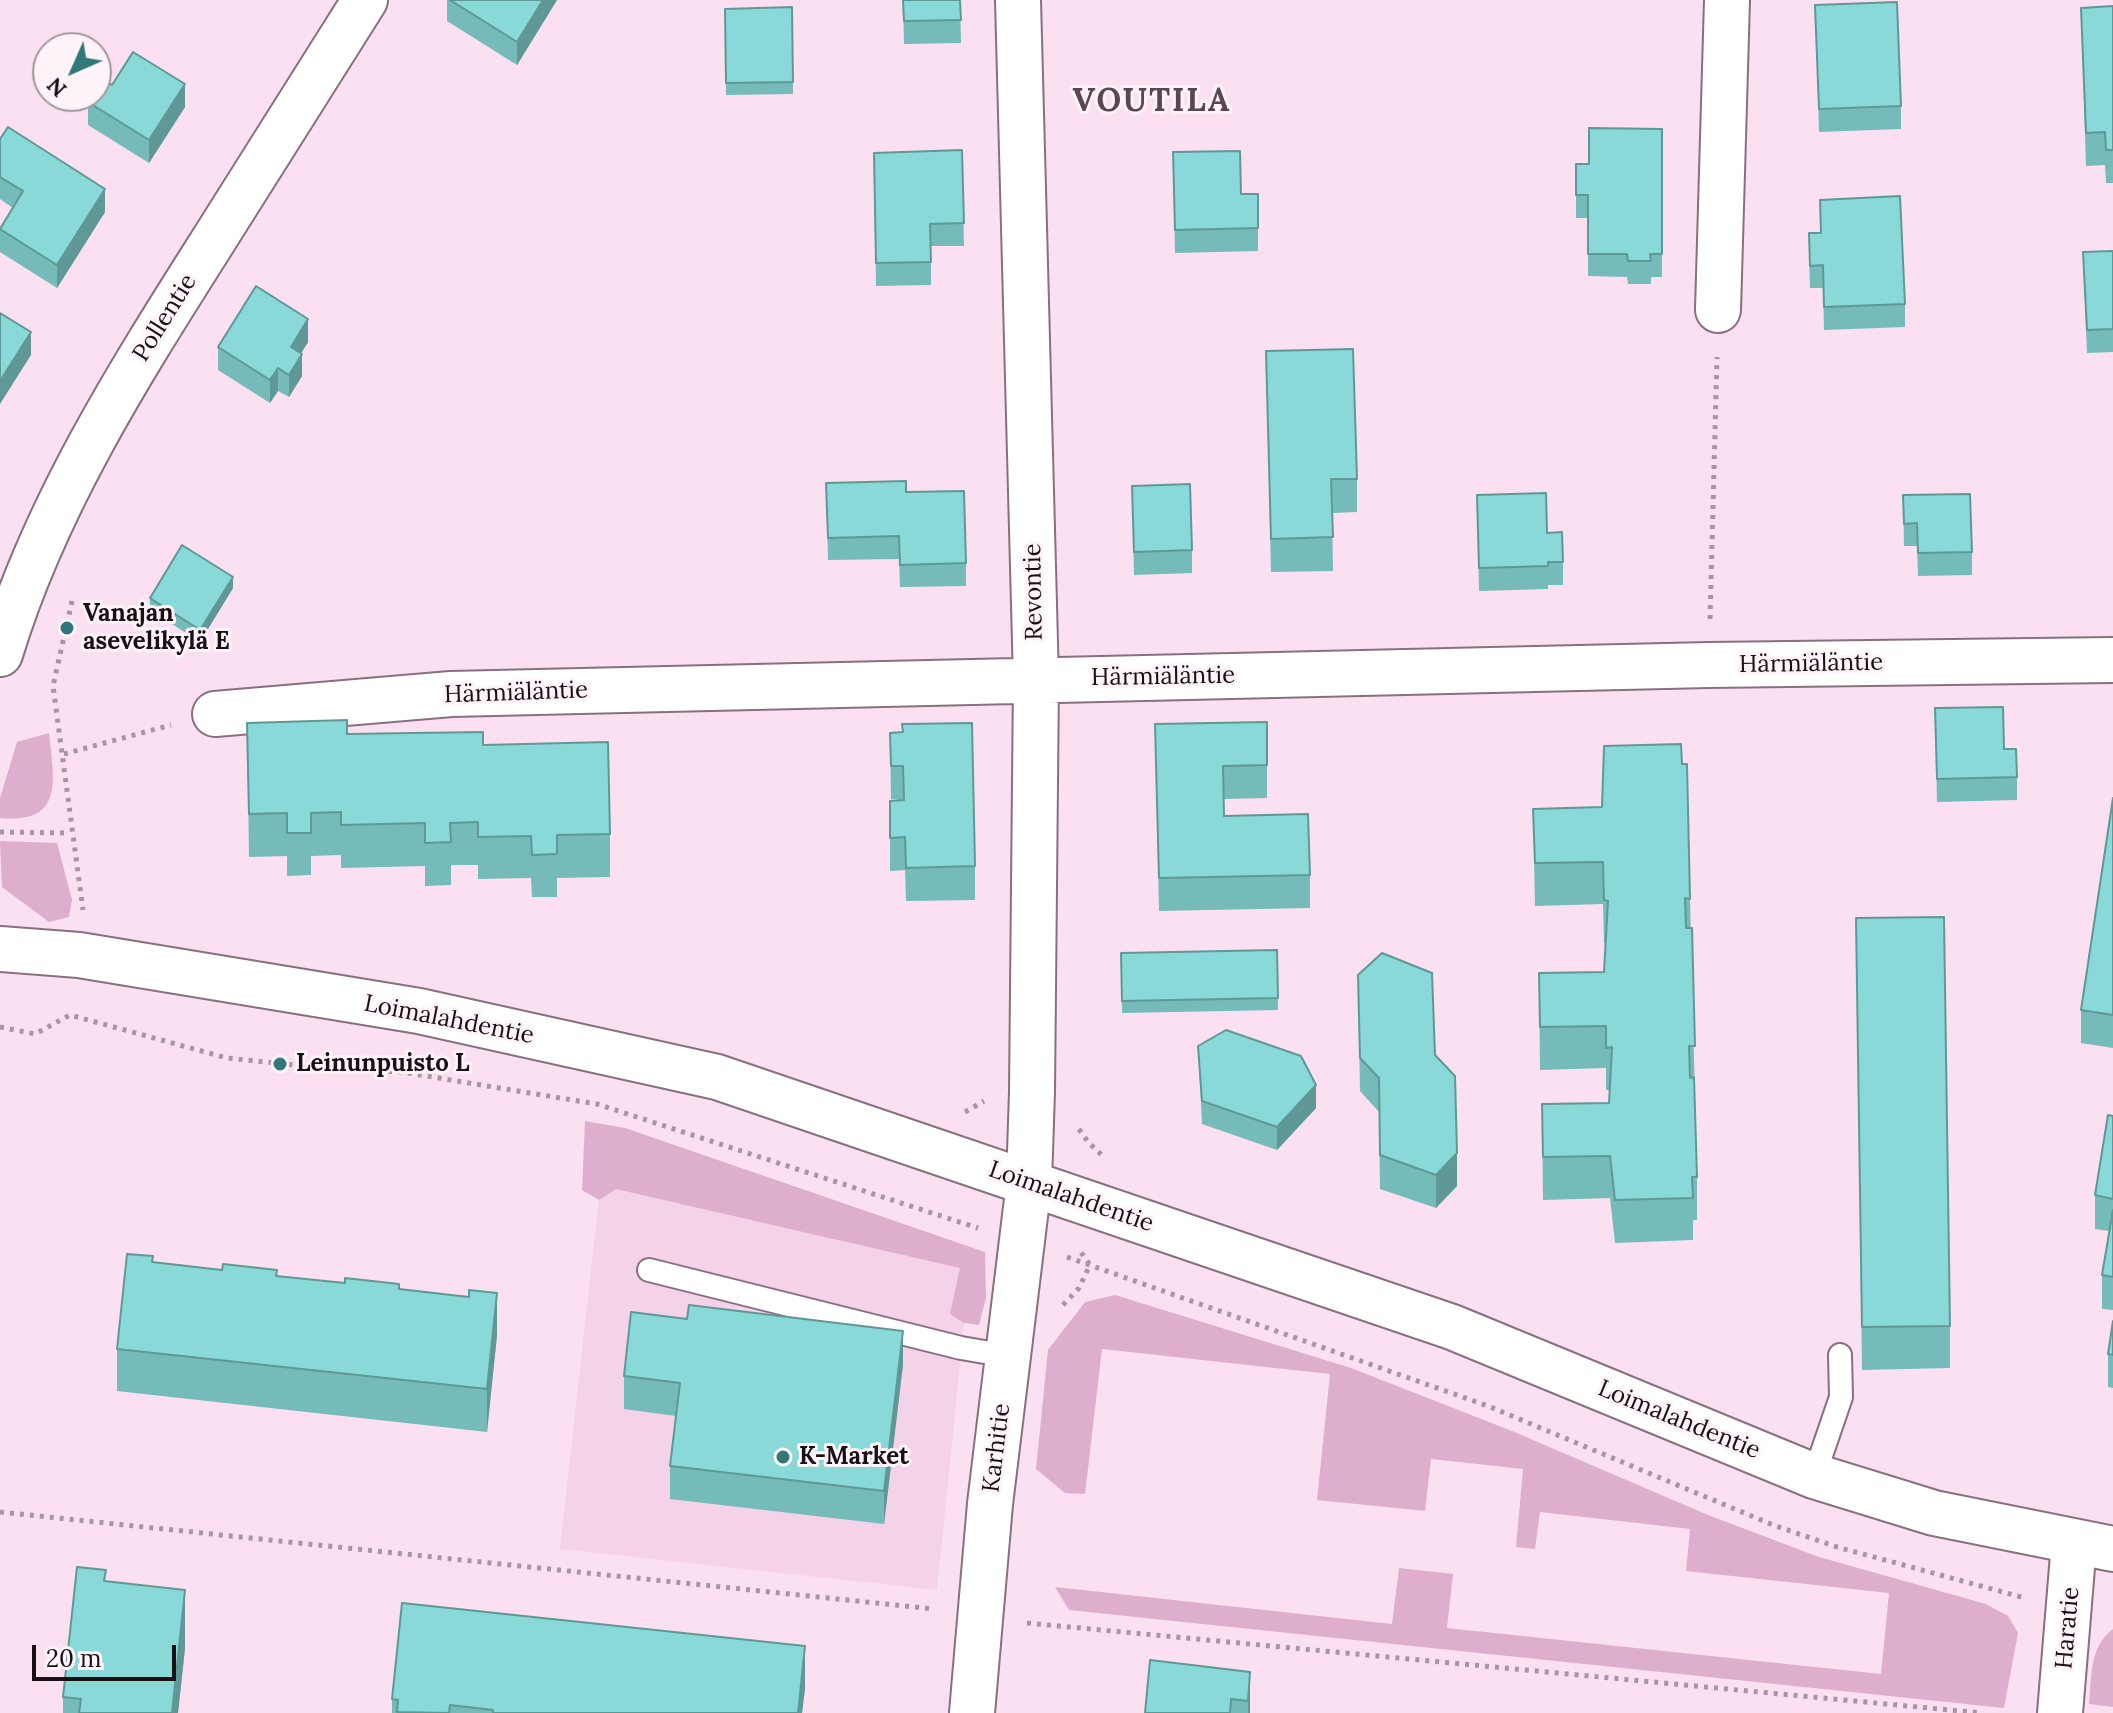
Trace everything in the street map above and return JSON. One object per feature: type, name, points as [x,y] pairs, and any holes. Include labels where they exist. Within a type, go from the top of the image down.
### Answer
[{"type":"street","name":"Pollentie","points":[[0,654],[19,591],[76,469],[145,348],[365,0]]},
{"type":"street","name":"Revontie","points":[[1018,0],[1036,680],[1029,1183]]},
{"type":"street","points":[[1718,310],[1727,0]]},
{"type":"street","name":"Härmiäläntie","points":[[215,714],[451,694],[2113,660]]},
{"type":"street","name":"Loimalahdentie","points":[[0,949],[79,955],[419,1011],[717,1077],[1452,1327],[1814,1476],[1934,1513],[2093,1546]]},
{"type":"street","name":"Karhitie","points":[[972,1713],[987,1536],[1029,1183]]},
{"type":"street","name":"Haratie","points":[[2060,1713],[2071,1607],[2093,1546]]},
{"type":"lane","points":[[649,1270],[961,1348],[1008,1356]]},
{"type":"lane","points":[[1814,1476],[1841,1397],[1840,1355]]},
{"type":"path","points":[[70,1015],[83,906],[70,833],[64,754],[53,686],[73,599]]},
{"type":"path","points":[[64,754],[215,714]]},
{"type":"path","points":[[0,832],[70,833]]},
{"type":"path","points":[[0,1027],[35,1034],[70,1015],[227,1058],[332,1069],[402,1072],[597,1104],[1022,1242],[1488,1406],[1773,1525],[1967,1583],[2071,1607]]},
{"type":"shaded area","points":[[49,733],[53,782],[45,806],[36,814],[21,818],[0,818],[0,798],[17,742]]},
{"type":"shaded area","points":[[0,841],[57,843],[72,900],[69,917],[49,922],[2,887]]},
{"type":"shaded area","points":[[585,1121],[625,1128],[985,1252],[986,1298],[979,1325],[964,1323],[950,1314],[960,1268],[616,1189],[599,1200],[582,1190]]},
{"type":"shaded area","points":[[602,1173],[970,1265],[937,1590],[560,1549]]},
{"type":"shaded area","points":[[1115,1295],[1351,1368],[1512,1431],[1708,1515],[1819,1557],[1986,1604],[2008,1616],[2018,1633],[2004,1708],[1069,1610],[1055,1587],[1392,1624],[1399,1568],[1453,1574],[1447,1628],[1881,1674],[1889,1593],[1686,1571],[1690,1529],[1540,1512],[1535,1549],[1516,1547],[1523,1469],[1431,1459],[1425,1511],[1317,1500],[1330,1374],[1102,1349],[1085,1494],[1065,1493],[1036,1469],[1048,1350],[1085,1302]]},
{"type":"shaded area","points":[[2113,1629],[2113,1707],[2089,1704],[2096,1653],[2105,1636]]},
{"type":"building","points":[[450,0],[543,0],[517,42]]},
{"type":"building","points":[[903,0],[960,0],[961,20],[904,21]]},
{"type":"building","points":[[1897,2],[1901,106],[1819,109],[1815,5]]},
{"type":"building","points":[[2113,6],[2113,150],[2106,150],[2105,132],[2086,133],[2081,8]]},
{"type":"building","points":[[792,7],[793,82],[726,83],[725,9]]},
{"type":"building","points":[[133,52],[185,84],[149,140],[104,112],[112,112],[112,85]]},
{"type":"building","points":[[8,127],[105,189],[57,265],[0,229],[23,191],[0,177],[0,139]]},
{"type":"building","points":[[1589,128],[1662,129],[1662,254],[1650,254],[1651,261],[1628,261],[1627,254],[1588,254],[1588,195],[1576,195],[1576,164],[1589,164]]},
{"type":"building","points":[[962,150],[964,223],[930,224],[931,262],[876,263],[874,153]]},
{"type":"building","points":[[1240,151],[1241,194],[1258,194],[1258,228],[1175,230],[1173,152]]},
{"type":"building","points":[[1900,196],[1905,304],[1824,307],[1823,265],[1810,266],[1809,233],[1821,233],[1820,200]]},
{"type":"building","points":[[2113,251],[2113,329],[2087,330],[2083,252]]},
{"type":"building","points":[[256,286],[308,319],[291,347],[302,354],[289,375],[278,368],[270,380],[218,347]]},
{"type":"building","points":[[0,313],[31,332],[0,381]]},
{"type":"building","points":[[1353,349],[1357,479],[1331,479],[1333,537],[1271,539],[1266,351]]},
{"type":"building","points":[[906,481],[906,492],[964,491],[966,563],[900,565],[899,536],[828,538],[826,483]]},
{"type":"building","points":[[1190,484],[1192,550],[1134,552],[1132,486]]},
{"type":"building","points":[[1546,493],[1547,533],[1562,532],[1563,562],[1548,562],[1548,566],[1479,568],[1477,495]]},
{"type":"building","points":[[1970,494],[1972,552],[1918,553],[1917,523],[1904,524],[1903,495]]},
{"type":"building","points":[[182,545],[233,577],[200,630],[150,598]]},
{"type":"building","points":[[2003,707],[2004,749],[2016,749],[2017,777],[1937,779],[1935,708]]},
{"type":"building","points":[[347,720],[347,734],[483,732],[483,745],[608,742],[610,834],[557,835],[557,854],[532,855],[531,836],[478,837],[478,822],[450,823],[451,842],[425,843],[425,823],[341,825],[341,812],[311,813],[311,833],[287,833],[287,813],[249,814],[247,723]]},
{"type":"building","points":[[1267,722],[1267,765],[1223,766],[1224,816],[1308,814],[1310,875],[1159,878],[1155,724]]},
{"type":"building","points":[[972,723],[975,866],[906,868],[905,837],[890,838],[890,801],[904,800],[903,766],[891,766],[890,733],[903,732],[902,724]]},
{"type":"building","points":[[1681,744],[1682,764],[1687,764],[1690,899],[1685,898],[1686,928],[1692,928],[1695,1046],[1689,1046],[1690,1078],[1694,1077],[1697,1177],[1692,1177],[1693,1198],[1615,1200],[1610,1156],[1543,1157],[1542,1104],[1609,1103],[1612,1047],[1606,1048],[1606,1026],[1540,1027],[1539,973],[1604,972],[1608,901],[1604,900],[1603,862],[1535,863],[1533,809],[1602,807],[1604,746]]},
{"type":"building","points":[[2113,798],[2113,1015],[2081,1010]]},
{"type":"building","points":[[1944,917],[1950,1326],[1862,1327],[1856,918]]},
{"type":"building","points":[[1277,950],[1278,998],[1122,1001],[1121,953]]},
{"type":"building","points":[[1382,953],[1432,973],[1435,1055],[1455,1076],[1457,1153],[1436,1175],[1380,1155],[1379,1078],[1360,1058],[1358,975]]},
{"type":"building","points":[[1226,1030],[1301,1056],[1316,1085],[1277,1127],[1202,1101],[1198,1046]]},
{"type":"building","points":[[2108,1115],[2113,1116],[2113,1199],[2095,1195]]},
{"type":"building","points":[[2113,1210],[2113,1277],[2102,1275]]},
{"type":"building","points":[[127,1254],[153,1256],[152,1262],[222,1270],[223,1264],[277,1270],[276,1276],[345,1283],[345,1278],[399,1284],[399,1289],[469,1297],[469,1290],[497,1293],[487,1389],[117,1349]]},
{"type":"building","name":"K-Market","points":[[689,1305],[903,1331],[884,1491],[670,1466],[680,1383],[624,1376],[631,1312],[687,1319]]},
{"type":"building","points":[[2113,1321],[2113,1355],[2108,1354]]},
{"type":"building","points":[[77,1567],[106,1570],[104,1581],[185,1590],[172,1713],[79,1713],[81,1699],[63,1697]]},
{"type":"building","points":[[402,1603],[805,1646],[798,1713],[493,1713],[493,1710],[450,1705],[449,1713],[397,1712],[398,1700],[392,1699]]},
{"type":"building","points":[[1150,1660],[1250,1672],[1248,1701],[1231,1699],[1230,1713],[1145,1713]]},
{"type":"place","name":"Vanajan asevelikylä E","points":[[67,628]]},
{"type":"place","name":"Leinunpuisto L","points":[[280,1064]]},
{"type":"place","name":"K-Market","points":[[783,1457]]},
{"type":"district","name":"VOUTILA","points":[[1152,102]]}]
